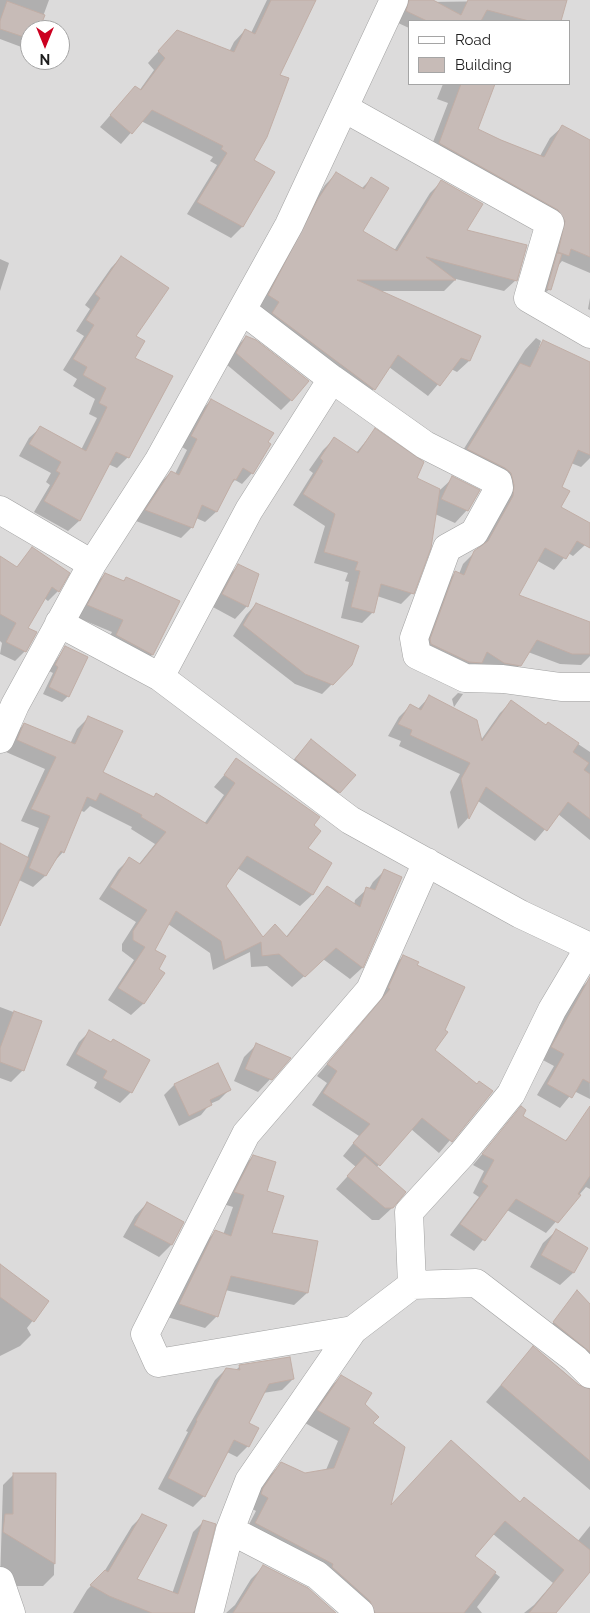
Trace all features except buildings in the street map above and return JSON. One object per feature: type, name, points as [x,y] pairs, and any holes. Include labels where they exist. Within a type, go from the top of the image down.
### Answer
[{"type":"street","points":[[0,739],[15,705],[92,564],[159,460],[289,225],[394,0]]},
{"type":"street","points":[[344,108],[550,223],[528,298],[590,334]]},
{"type":"street","points":[[242,310],[332,379],[425,445],[498,482],[499,488],[474,533],[447,548],[414,638],[417,655],[465,678],[503,679],[561,687],[590,687]]},
{"type":"street","points":[[160,677],[249,510],[332,379]]},
{"type":"street","points":[[0,510],[92,564]]},
{"type":"street","points":[[59,623],[160,677],[350,820],[520,914],[590,947],[552,1010],[511,1094],[462,1154],[409,1212],[412,1285]]},
{"type":"street","points":[[353,1330],[158,1363],[145,1334],[246,1134],[370,990],[427,862]]},
{"type":"street","points":[[209,1613],[230,1530],[248,1480],[353,1330],[412,1285],[476,1283],[574,1359],[590,1374]]},
{"type":"street","points":[[230,1530],[317,1575],[360,1613]]},
{"type":"street","points":[[0,1581],[11,1613]]},
{"type":"shaded area","points":[[0,0],[590,0],[590,1613],[0,1613]]}]
